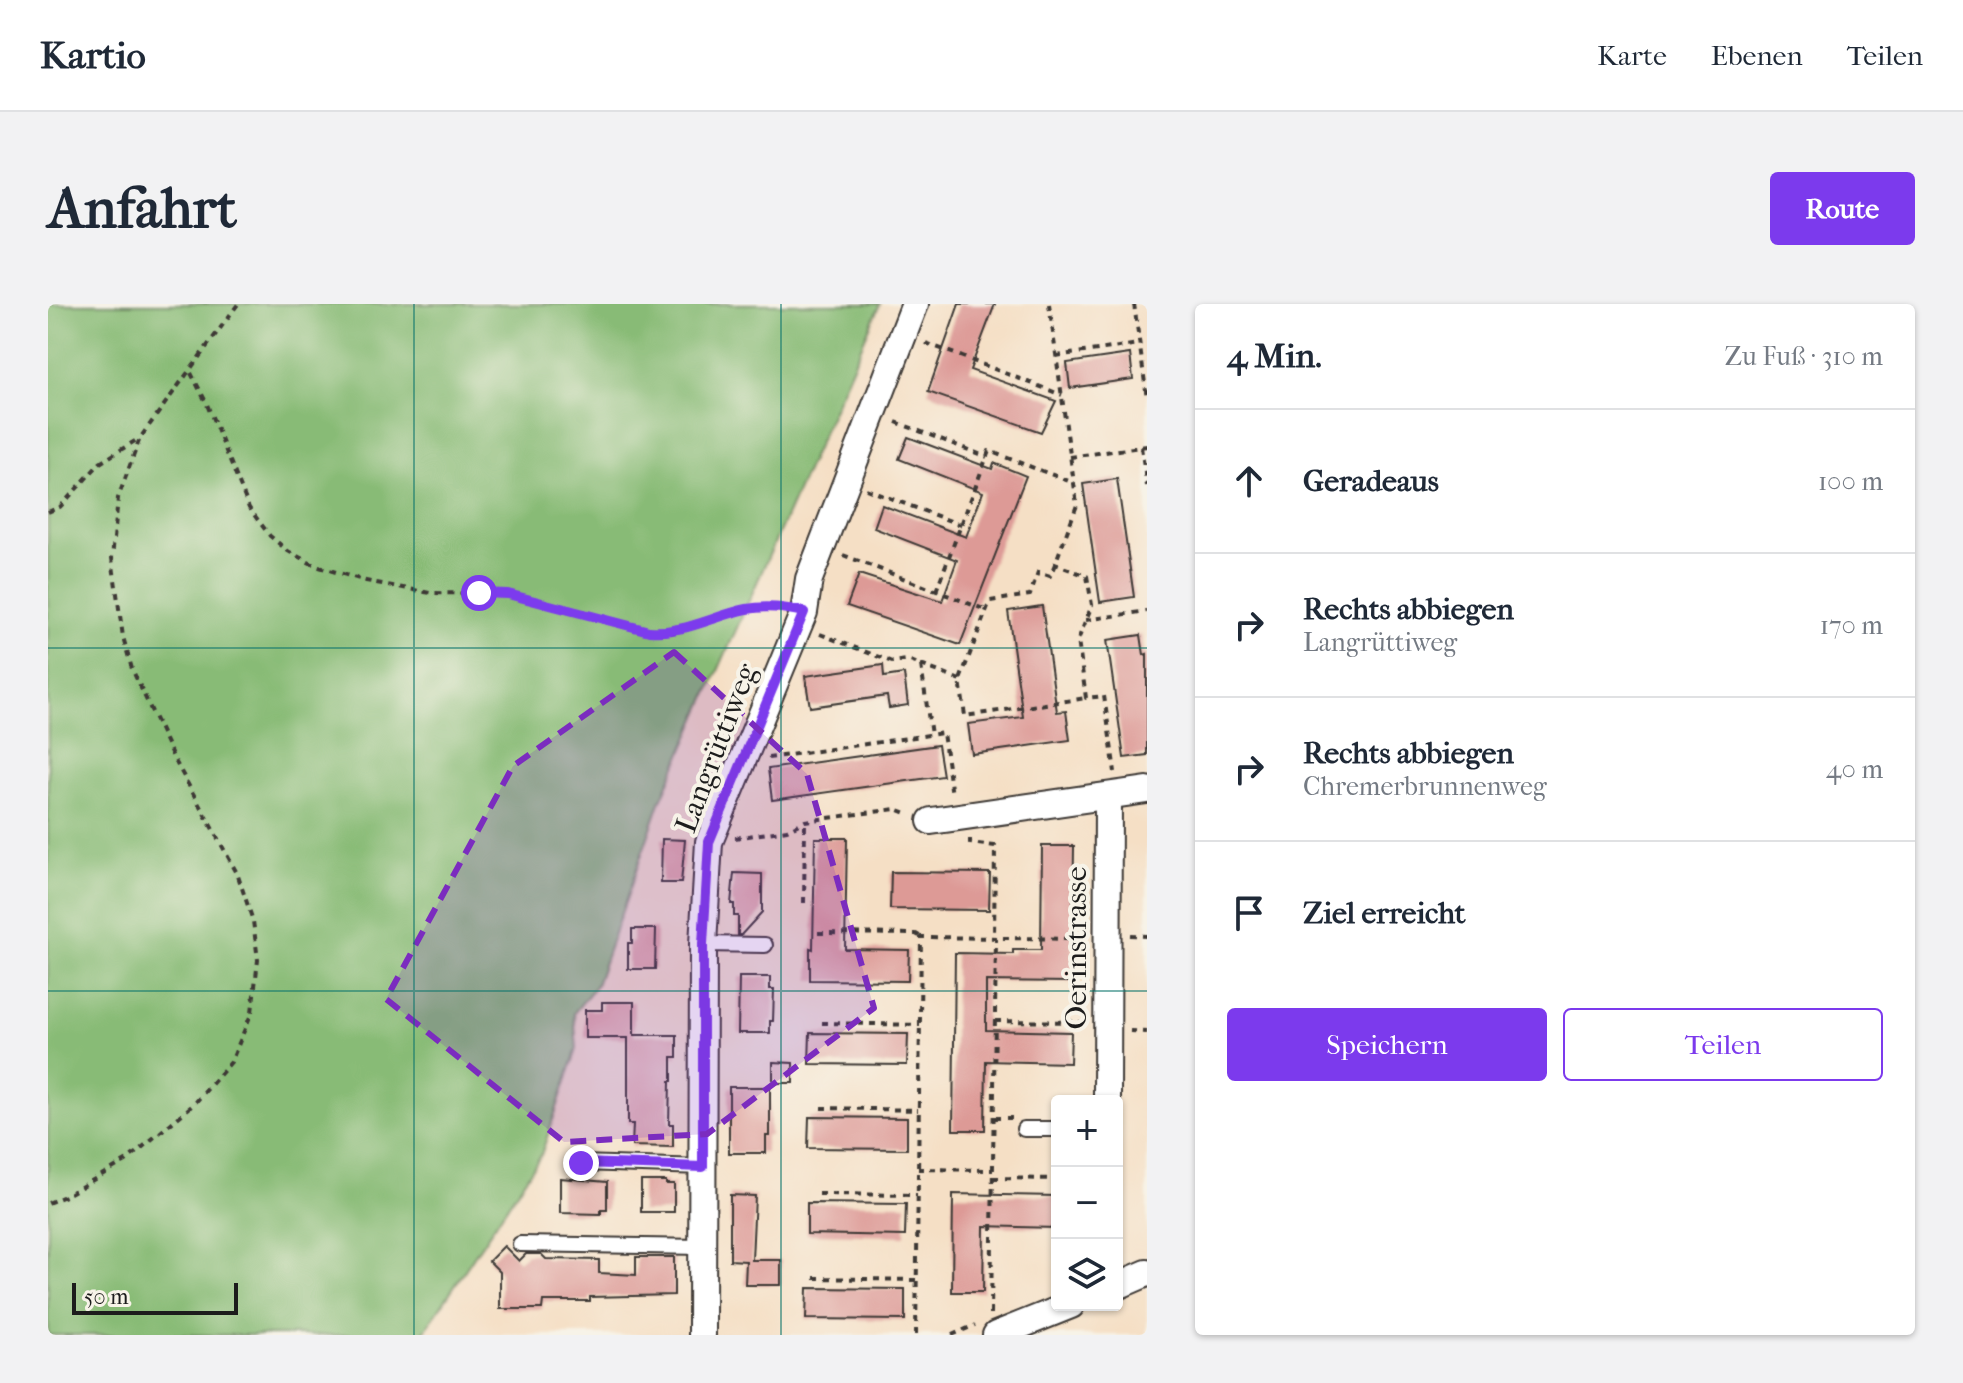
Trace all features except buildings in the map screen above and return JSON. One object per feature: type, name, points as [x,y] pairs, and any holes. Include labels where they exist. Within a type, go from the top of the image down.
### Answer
[{"type":"street","name":"Langrüttiweg","points":[[702,1335],[703,944],[709,842],[801,619],[809,579],[915,304]]},
{"type":"street","points":[[952,818],[1147,790]]},
{"type":"street","name":"Oerinstrasse","points":[[1107,1095],[1113,795]]},
{"type":"street","points":[[1123,1283],[1147,1273]]},
{"type":"street","points":[[994,1326],[1051,1310]]},
{"type":"lane","points":[[703,944],[765,945]]},
{"type":"lane","points":[[1024,1129],[1051,1129]]},
{"type":"lane","points":[[581,1163],[703,1167]]},
{"type":"lane","points":[[520,1244],[703,1247]]},
{"type":"path","points":[[48,1203],[126,1161],[194,1104],[231,1062],[252,1012],[258,960],[253,921],[237,873],[173,757],[132,669],[123,637],[112,558],[118,498],[140,438],[238,304]]},
{"type":"path","points":[[1049,304],[1077,505],[1050,576],[1038,572],[1030,595],[990,601],[960,680],[965,716],[1104,696],[1113,795]]},
{"type":"path","points":[[1134,304],[1147,398]]},
{"type":"path","points":[[903,335],[1062,395]]},
{"type":"path","points":[[1056,356],[1139,344]]},
{"type":"path","points":[[190,373],[206,402],[249,508],[270,536],[288,551],[316,566],[366,581],[430,593],[508,594],[649,631],[669,633],[746,609],[775,606],[892,662],[907,660],[960,680]]},
{"type":"path","points":[[873,413],[987,457]]},
{"type":"path","points":[[48,512],[60,507],[100,463],[140,438]]},
{"type":"path","points":[[1070,457],[1144,446],[1147,486]]},
{"type":"path","points":[[936,591],[989,451],[1074,483]]},
{"type":"path","points":[[847,481],[961,525]]},
{"type":"path","points":[[821,547],[986,610]]},
{"type":"path","points":[[1055,564],[1087,576],[1092,605],[1078,640],[1086,698]]},
{"type":"path","points":[[1086,620],[1147,611]]},
{"type":"path","points":[[921,665],[931,735]]},
{"type":"path","points":[[742,762],[943,733],[952,818],[970,843],[995,846],[994,1326]]},
{"type":"path","points":[[709,842],[787,830],[805,821],[896,809],[952,818]]},
{"type":"path","points":[[804,903],[805,821]]},
{"type":"path","points":[[818,933],[1108,940]]},
{"type":"path","points":[[916,1335],[921,937]]},
{"type":"path","points":[[995,1021],[1107,1022]]},
{"type":"path","points":[[822,1023],[920,1025]]},
{"type":"path","points":[[821,1108],[919,1110]]},
{"type":"path","points":[[918,1169],[993,1170]]},
{"type":"path","points":[[993,1178],[1051,1179]]},
{"type":"path","points":[[819,1194],[918,1195]]},
{"type":"path","points":[[814,1278],[917,1280]]},
{"type":"highlighted area","points":[[674,652],[807,774],[874,1008],[707,1134],[564,1142],[386,999],[513,766]]},
{"type":"green space","points":[[48,304],[880,304],[661,800],[596,985],[574,1013],[577,1049],[541,1155],[422,1335],[48,1335]]},
{"type":"route","points":[[479,593],[508,594],[649,631],[669,633],[746,609],[775,606],[804,612],[709,842],[703,944],[703,1167],[581,1163]]}]
